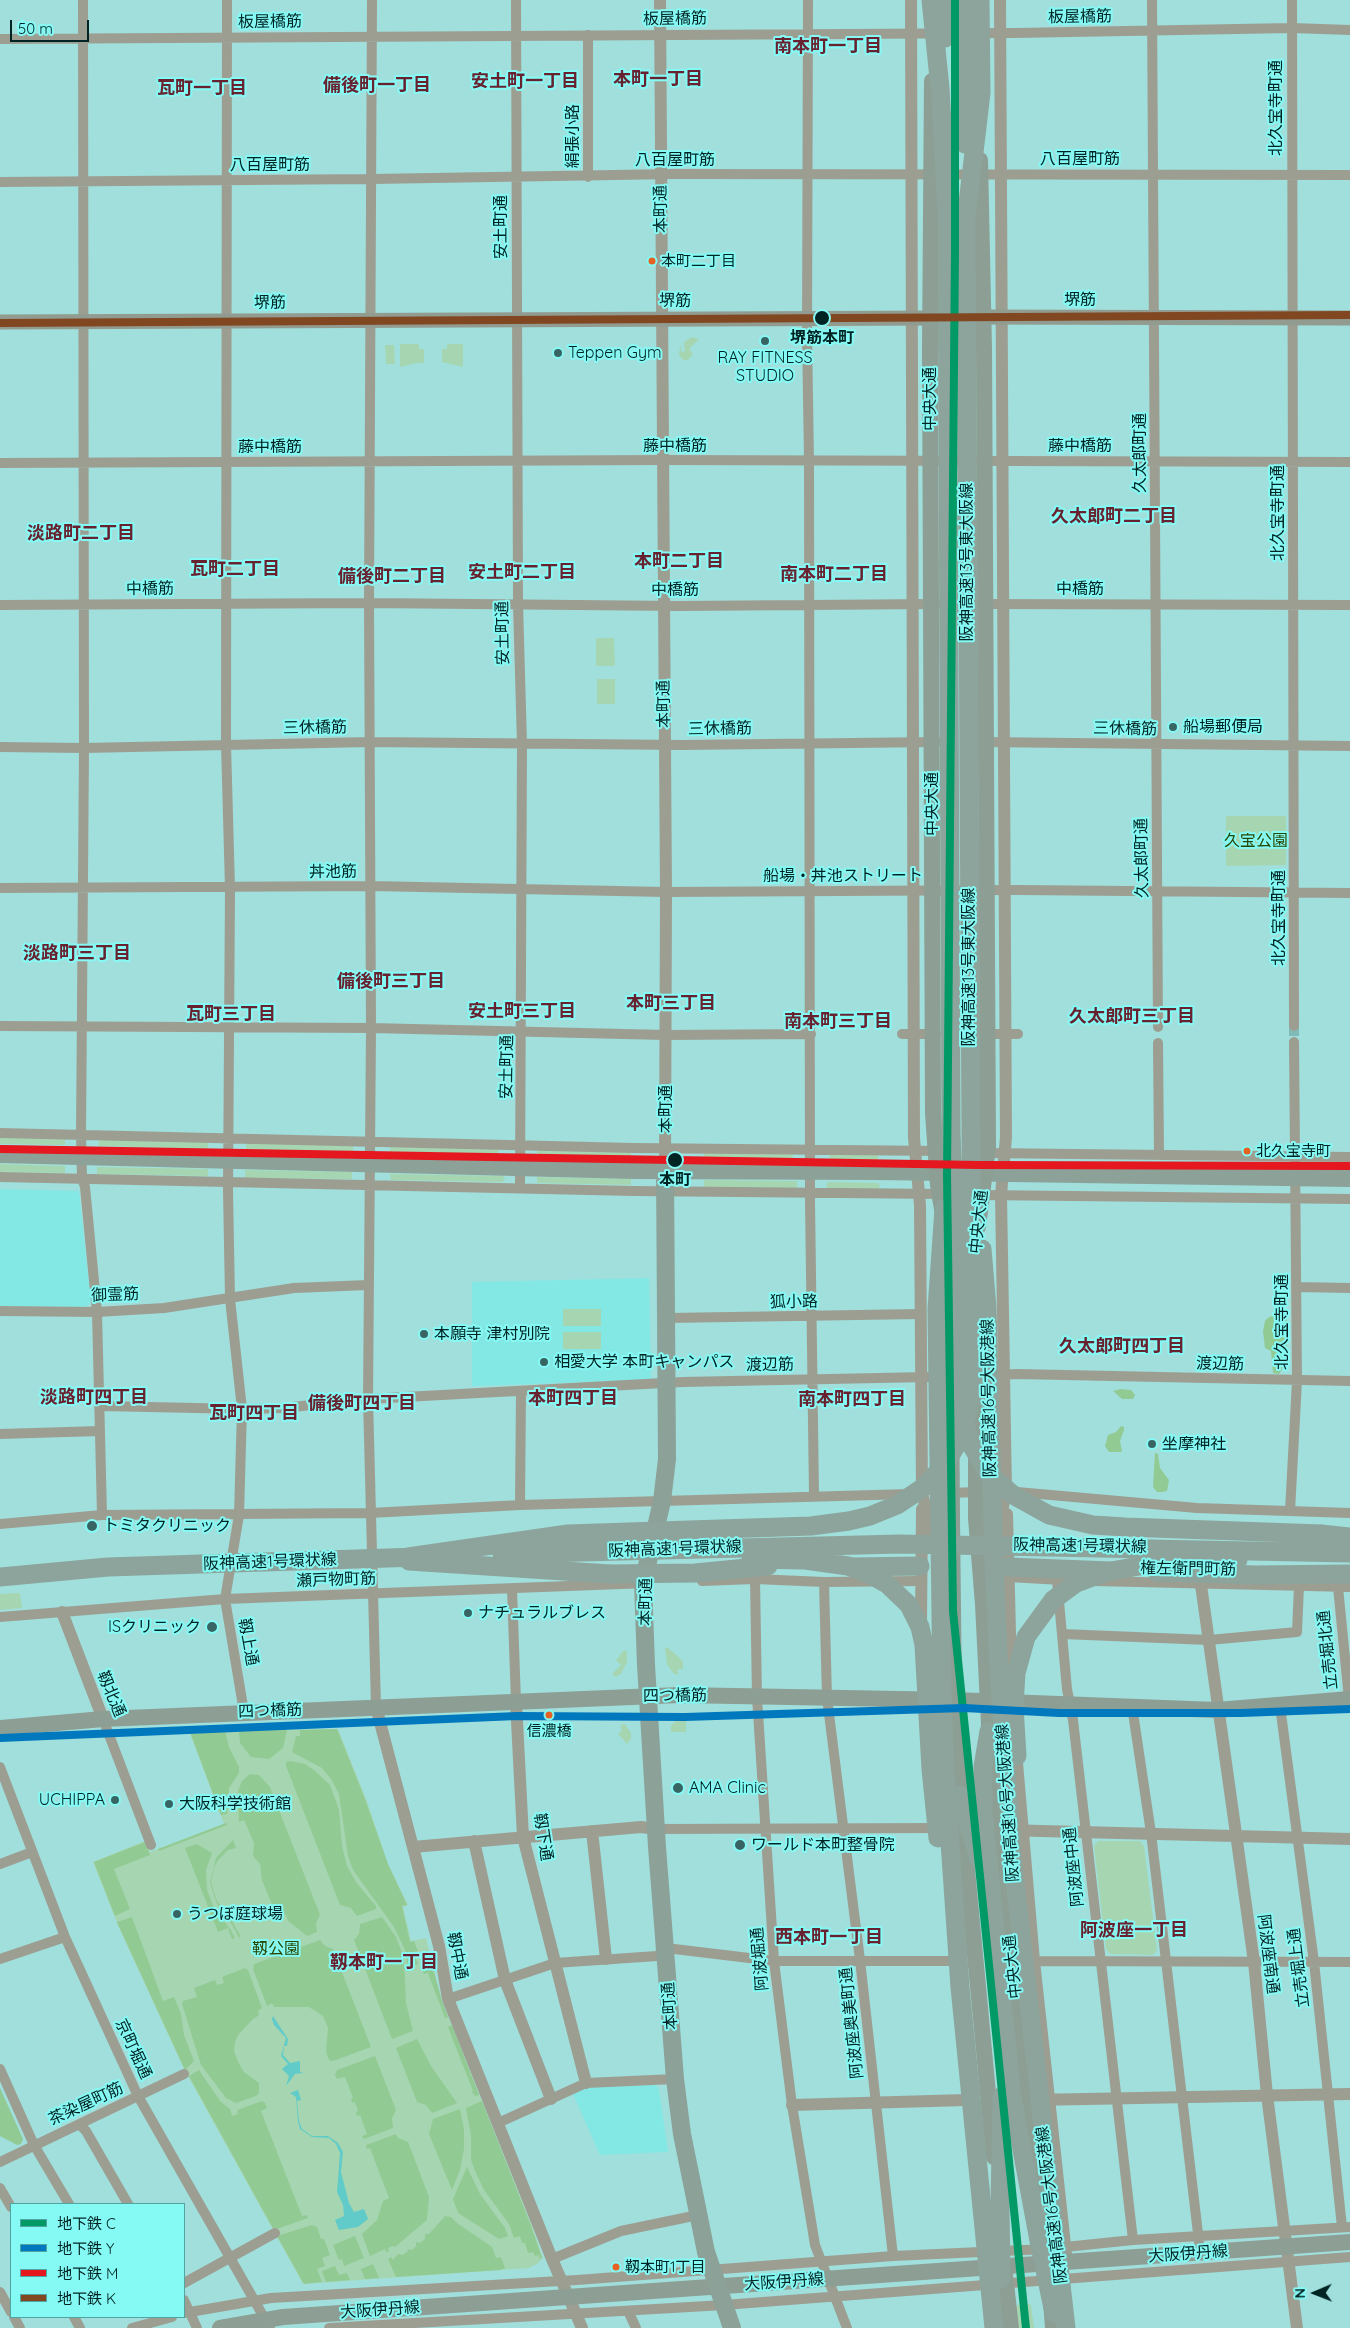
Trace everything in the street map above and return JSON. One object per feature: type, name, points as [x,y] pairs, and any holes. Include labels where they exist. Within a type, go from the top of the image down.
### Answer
[{"type":"highway","name":"阪神高速13号東大阪線","points":[[932,0],[940,88],[947,214],[950,1131]]},
{"type":"highway","points":[[945,0],[947,214]]},
{"type":"highway","points":[[965,0],[966,220]]},
{"type":"highway","name":"阪神高速13号東大阪線","points":[[970,1125],[966,220],[980,93],[980,0]]},
{"type":"highway","points":[[408,1557],[568,1534],[832,1524],[880,1513],[897,1505],[924,1487],[945,1464],[962,1436],[970,1402],[972,1308],[970,1125]]},
{"type":"highway","name":"阪神高速16号大阪港線","points":[[970,1125],[987,1308],[994,1565],[1005,1770],[1017,1914],[1030,1967],[1066,2328]]},
{"type":"highway","points":[[950,1131],[954,1227],[954,1346],[957,1393],[966,1432],[973,1448],[989,1474],[1000,1485],[1028,1506],[1049,1515],[1093,1525],[1321,1534],[1350,1537]]},
{"type":"highway","points":[[950,1131],[937,1309],[945,1769],[960,1987],[994,2328]]},
{"type":"highway","points":[[0,1154],[228,1161],[370,1162],[665,1170],[1350,1178]]},
{"type":"highway","name":"本町通","points":[[665,1170],[667,1460],[662,1501],[644,1583],[656,1829],[675,2079],[682,2134],[698,2215],[712,2270],[732,2328]]},
{"type":"highway","name":"阪神高速1号環状線","points":[[0,1577],[108,1567],[376,1565],[408,1557],[969,1544],[1350,1553]]},
{"type":"highway","points":[[626,1551],[805,1560],[841,1565],[879,1579],[896,1591],[909,1605],[920,1627],[924,1645],[934,1801],[950,1937],[960,1987]]},
{"type":"highway","points":[[1030,1967],[1014,1688],[1021,1652],[1035,1623],[1053,1600],[1065,1590],[1076,1583],[1106,1572],[1139,1566],[1194,1564],[1323,1552]]},
{"type":"highway","points":[[376,1565],[610,1574],[695,1573],[764,1566],[824,1574],[921,1574]]},
{"type":"highway","points":[[1008,1572],[1037,1568],[1344,1580]]},
{"type":"highway","points":[[989,1731],[983,1767],[982,1853],[1001,2076],[1000,2244],[1004,2328]]},
{"type":"highway","points":[[960,1795],[982,1853],[1013,2105],[1055,2328]]},
{"type":"main road","name":"中央大通","points":[[932,0],[930,358],[933,1113],[938,1184],[950,1255],[952,1606],[954,1700],[960,1795],[1011,2328]]},
{"type":"main road","name":"中央大通","points":[[980,0],[980,168],[984,349],[988,1147],[976,1252],[976,1518],[983,1604],[989,1731],[1026,2100],[1055,2328]]},
{"type":"main road","name":"堺筋","points":[[0,322],[661,318],[1350,318]]},
{"type":"main road","name":"四つ橋筋","points":[[0,1728],[103,1718],[649,1696],[922,1699],[1218,1710],[1350,1703]]},
{"type":"main road","name":"大阪伊丹線","points":[[220,2328],[569,2298],[829,2279],[981,2260],[1004,2266],[1048,2264],[1350,2242]]},
{"type":"street","points":[[83,0],[84,748],[81,1135],[82,1178],[85,1187],[97,1312],[101,1406],[102,1515]]},
{"type":"street","name":"靱上通","points":[[227,0],[226,462],[228,603],[226,744],[230,888],[228,1181],[230,1299],[242,1409],[239,1515],[225,1599],[244,1712]]},
{"type":"street","name":"靱中通","points":[[372,0],[369,602],[371,1028],[368,1398],[370,1514],[376,1565],[373,1593],[376,1707],[439,1946],[448,1998],[552,2259],[582,2328]]},
{"type":"street","name":"安土町通","points":[[516,0],[518,604],[522,744],[520,1188]]},
{"type":"street","name":"本町通","points":[[660,0],[666,892],[665,1170]]},
{"type":"street","points":[[808,0],[807,318],[811,1034],[810,1192],[814,1496]]},
{"type":"street","name":"中央大通","points":[[911,0],[912,742],[914,890],[908,1034],[919,1194],[922,1493],[952,1606]]},
{"type":"street","points":[[1000,0],[1005,890],[1011,1034],[1005,1153]]},
{"type":"street","name":"久太郎町通","points":[[1152,0],[1158,1026]]},
{"type":"street","name":"北久宝寺町通","points":[[1292,0],[1291,318],[1294,1026]]},
{"type":"street","name":"板屋橋筋","points":[[0,39],[516,34],[1000,33],[1292,28],[1350,30]]},
{"type":"street","name":"絹張小路","points":[[588,35],[588,177]]},
{"type":"street","name":"八百屋町筋","points":[[0,182],[372,180],[660,175],[1350,175]]},
{"type":"street","name":"藤中橋筋","points":[[0,463],[662,460],[1350,462]]},
{"type":"street","name":"中橋筋","points":[[0,605],[369,602],[663,605],[1350,604]]},
{"type":"street","name":"三休橋筋","points":[[0,747],[84,748],[370,742],[664,745],[809,742],[1004,742],[1350,746]]},
{"type":"street","name":"丼池筋","points":[[0,888],[371,886],[666,892]]},
{"type":"street","name":"船場・丼池ストリート","points":[[666,892],[1005,890],[1350,893]]},
{"type":"street","points":[[0,1026],[371,1028],[666,1035],[811,1034]]},
{"type":"street","points":[[908,1034],[1011,1034]]},
{"type":"street","name":"北久宝寺町通","points":[[1290,1511],[1297,1381],[1294,1042]]},
{"type":"street","points":[[1158,1043],[1159,1155]]},
{"type":"street","points":[[0,1133],[666,1148],[1350,1157]]},
{"type":"street","points":[[937,1151],[986,1195]]},
{"type":"street","points":[[938,1194],[984,1153]]},
{"type":"street","name":"中央大通","points":[[983,1604],[1006,1492],[1001,1195],[1005,1153]]},
{"type":"street","points":[[0,1176],[666,1191],[1350,1199]]},
{"type":"street","name":"御霊筋","points":[[0,1311],[97,1312],[164,1308],[294,1288],[368,1285]]},
{"type":"street","points":[[1297,1287],[1350,1288]]},
{"type":"street","name":"狐小路","points":[[667,1318],[921,1314]]},
{"type":"street","name":"渡辺筋","points":[[101,1406],[283,1408],[368,1398],[667,1383],[1005,1375],[1350,1382]]},
{"type":"street","points":[[520,1505],[521,1390]]},
{"type":"street","points":[[0,1434],[100,1431]]},
{"type":"street","points":[[1006,1492],[1012,1703],[1025,1830],[1030,1967],[1051,2100],[1074,2328]]},
{"type":"street","points":[[0,1524],[102,1515],[370,1514],[520,1505],[1006,1492],[1198,1508],[1350,1512]]},
{"type":"street","points":[[922,1493],[922,1699],[932,1731],[988,2328]]},
{"type":"street","name":"権左衛門町筋","points":[[1008,1572],[1057,1580],[1201,1584],[1299,1586],[1344,1580],[1350,1587]]},
{"type":"street","points":[[644,1583],[755,1579],[824,1574]]},
{"type":"street","name":"阿波座奥美町通","points":[[824,1574],[827,1698],[860,1960],[893,2256]]},
{"type":"street","name":"阿波堀通","points":[[755,1579],[757,1697],[774,1961],[792,2105],[815,2245],[837,2296],[847,2328]]},
{"type":"street","name":"阿波座中通","points":[[1057,1580],[1133,2240]]},
{"type":"street","name":"立売堀北通","points":[[1344,1580],[1350,1703]]},
{"type":"street","name":"瀬戸物町筋","points":[[0,1618],[225,1599],[644,1583]]},
{"type":"street","name":"阿波座南通","points":[[1201,1584],[1254,1962],[1267,2095],[1297,2328]]},
{"type":"street","points":[[1062,1634],[1208,1640],[1297,1632],[1299,1586]]},
{"type":"street","name":"靱下通","points":[[512,1589],[523,1837],[586,2083]]},
{"type":"street","name":"靱北通","points":[[62,1612],[151,1845]]},
{"type":"street","points":[[1132,1706],[1151,1833],[1199,2237],[1199,2253]]},
{"type":"street","name":"立売堀上通","points":[[1280,1706],[1314,1962],[1326,2094],[1346,2227]]},
{"type":"street","name":"京町堀通","points":[[0,1767],[65,1938],[138,2096],[267,2323]]},
{"type":"street","points":[[413,1847],[641,1827],[656,1829],[766,1830],[941,1828]]},
{"type":"street","points":[[999,1830],[1350,1839]]},
{"type":"street","points":[[592,1831],[606,1959]]},
{"type":"street","points":[[474,1842],[505,1980],[551,2099]]},
{"type":"street","points":[[0,1864],[32,1852]]},
{"type":"street","points":[[0,1959],[65,1938]]},
{"type":"street","points":[[448,1998],[555,1963],[657,1956],[666,1948],[774,1961],[953,1960]]},
{"type":"street","points":[[1030,1967],[1100,1962],[1350,1962]]},
{"type":"street","points":[[0,2070],[34,2145],[68,2203]]},
{"type":"street","name":"茶染屋町筋","points":[[0,2162],[184,2074]]},
{"type":"street","points":[[498,2123],[586,2083],[675,2079]]},
{"type":"street","points":[[1026,2100],[1350,2094]]},
{"type":"street","points":[[792,2105],[966,2100]]},
{"type":"street","points":[[80,2125],[86,2131],[127,2203]]},
{"type":"street","points":[[0,2188],[10,2206]]},
{"type":"street","points":[[552,2259],[621,2231],[698,2215]]},
{"type":"street","points":[[1068,2262],[1095,2277],[1270,2264],[1287,2246],[1346,2227]]},
{"type":"street","points":[[185,2282],[228,2257],[275,2233]]},
{"type":"street","points":[[1068,2262],[1133,2240],[1199,2237],[1287,2246],[1350,2257]]},
{"type":"street","points":[[197,2328],[187,2313],[253,2301],[561,2281],[893,2256],[981,2260]]},
{"type":"street","points":[[328,2328],[724,2305],[983,2285],[1004,2266]]},
{"type":"street","points":[[0,2292],[10,2310]]},
{"type":"street","points":[[628,2311],[636,2328]]},
{"type":"street","points":[[138,2324],[167,2318]]},
{"type":"shaded area","points":[[0,1189],[79,1191],[91,1302],[86,1307],[0,1306]]},
{"type":"shaded area","points":[[649,1278],[651,1380],[472,1386],[472,1282]]},
{"type":"shaded area","points":[[273,2016],[288,2039],[287,2046],[284,2046],[283,2055],[290,2063],[300,2061],[300,2072],[303,2073],[295,2074],[286,2086],[289,2076],[282,2069],[288,2064],[281,2056],[286,2038],[274,2025]]},
{"type":"shaded area","points":[[656,2085],[659,2090],[668,2152],[600,2155],[573,2094],[586,2087]]},
{"type":"shaded area","points":[[298,2090],[301,2100],[297,2101],[299,2121],[302,2129],[312,2136],[328,2136],[338,2143],[343,2152],[341,2172],[349,2203],[354,2212],[364,2209],[368,2219],[358,2227],[339,2230],[335,2220],[344,2216],[343,2205],[337,2192],[340,2153],[336,2144],[329,2138],[312,2137],[300,2129],[298,2121],[296,2097],[290,2093]]},
{"type":"green space","points":[[692,337],[699,339],[689,349],[693,354],[688,360],[683,360],[679,355],[680,347],[681,345],[681,352],[685,351],[684,342]]},
{"type":"green space","points":[[400,344],[419,344],[419,349],[424,349],[424,363],[400,367]]},
{"type":"green space","points":[[447,344],[463,344],[463,367],[442,362],[442,349],[447,349]]},
{"type":"green space","points":[[385,345],[394,345],[395,364],[386,364]]},
{"type":"green space","points":[[596,638],[614,638],[615,666],[596,666]]},
{"type":"green space","points":[[597,679],[615,679],[615,704],[597,704]]},
{"type":"green space","name":"久宝公園","points":[[1226,816],[1286,816],[1286,865],[1226,866]]},
{"type":"green space","points":[[0,1137],[65,1138],[65,1145],[0,1144]]},
{"type":"green space","points":[[99,1139],[208,1141],[208,1149],[99,1146]]},
{"type":"green space","points":[[246,1143],[353,1144],[353,1151],[246,1150]]},
{"type":"green space","points":[[390,1146],[498,1148],[498,1154],[390,1152]]},
{"type":"green space","points":[[537,1149],[631,1151],[631,1158],[537,1156]]},
{"type":"green space","points":[[704,1152],[792,1153],[793,1159],[704,1158]]},
{"type":"green space","points":[[829,1153],[878,1154],[878,1160],[830,1159]]},
{"type":"green space","points":[[0,1164],[65,1166],[65,1173],[0,1172]]},
{"type":"green space","points":[[97,1167],[208,1169],[208,1176],[97,1174]]},
{"type":"green space","points":[[245,1170],[352,1172],[352,1179],[245,1178]]},
{"type":"green space","points":[[390,1174],[503,1176],[505,1179],[502,1182],[391,1180]]},
{"type":"green space","points":[[537,1177],[631,1179],[631,1185],[537,1183]]},
{"type":"green space","points":[[704,1180],[796,1181],[798,1185],[795,1188],[704,1187]]},
{"type":"green space","points":[[828,1182],[878,1183],[880,1186],[878,1189],[828,1188],[826,1185]]},
{"type":"green space","points":[[563,1309],[601,1309],[601,1326],[563,1326]]},
{"type":"green space","points":[[1283,1312],[1287,1320],[1287,1361],[1279,1374],[1273,1373],[1271,1351],[1265,1348],[1263,1331],[1265,1321],[1269,1317]]},
{"type":"green space","points":[[563,1332],[601,1332],[601,1349],[563,1349]]},
{"type":"green space","points":[[1121,1389],[1131,1390],[1135,1395],[1133,1399],[1122,1399],[1113,1391]]},
{"type":"green space","points":[[1121,1426],[1124,1427],[1120,1441],[1122,1452],[1109,1452],[1105,1446],[1108,1435],[1116,1432]]},
{"type":"green space","points":[[1155,1453],[1158,1454],[1160,1468],[1169,1480],[1167,1491],[1157,1492],[1153,1487]]},
{"type":"green space","points":[[20,1593],[22,1608],[0,1610],[0,1594]]},
{"type":"green space","points":[[667,1647],[683,1661],[683,1669],[678,1669],[678,1675],[673,1673],[667,1664],[665,1648]]},
{"type":"green space","points":[[624,1650],[627,1652],[627,1662],[621,1674],[615,1677],[612,1674],[621,1665],[616,1660]]},
{"type":"green space","points":[[680,1716],[686,1716],[686,1732],[671,1732],[671,1726]]},
{"type":"green space","points":[[624,1723],[631,1733],[631,1739],[627,1744],[618,1734],[622,1730],[620,1727]]},
{"type":"green space","points":[[337,1729],[388,1864],[407,1905],[402,1906],[410,1942],[414,1941],[418,1951],[413,1952],[418,1964],[408,1968],[405,1950],[394,1927],[353,1870],[348,1856],[339,1794],[331,1779],[322,1768],[292,1752],[296,1736],[300,1736],[300,1730]]},
{"type":"green space","name":"靱公園","points":[[338,1729],[366,1799],[388,1864],[408,1905],[403,1907],[411,1941],[426,1938],[442,2001],[532,2226],[543,2258],[529,2268],[303,2284],[184,2069],[119,1928],[93,1862],[145,1841],[150,1852],[224,1824],[189,1731]]},
{"type":"green space","points":[[287,1730],[283,1748],[269,1759],[251,1757],[240,1743],[239,1731]]},
{"type":"green space","points":[[225,1731],[229,1747],[239,1767],[239,1773],[229,1788],[227,1814],[221,1815],[190,1732]]},
{"type":"green space","points":[[286,1762],[305,1764],[330,1785],[339,1810],[342,1846],[347,1866],[356,1882],[376,1906],[376,1909],[357,1916],[351,1908],[340,1905],[286,1766]]},
{"type":"green space","points":[[250,1774],[259,1775],[270,1787],[320,1915],[316,1923],[317,1932],[307,1936],[288,1921],[286,1915],[275,1912],[262,1880],[260,1864],[253,1856],[254,1843],[244,1820],[239,1822],[238,1791],[242,1781]]},
{"type":"green space","points":[[226,1823],[227,1825],[159,1851],[158,1849]]},
{"type":"green space","points":[[233,1840],[236,1848],[228,1850],[218,1860],[211,1883],[217,1901],[230,1918],[240,1935],[240,1939],[227,1916],[217,1904],[210,1883],[216,1858]]},
{"type":"green space","points":[[1098,1841],[1140,1841],[1144,1846],[1157,1950],[1153,1955],[1110,1954],[1106,1949],[1094,1846]]},
{"type":"green space","points":[[145,1842],[150,1855],[114,1869],[130,1909],[115,1916],[94,1862]]},
{"type":"green space","points":[[197,1844],[212,1853],[206,1870],[207,1890],[214,1908],[230,1929],[235,1938],[232,1939],[228,1928],[218,1932],[185,1848]]},
{"type":"green space","points":[[132,1917],[163,2001],[174,1997],[181,2014],[184,2035],[194,2061],[185,2070],[117,1922]]},
{"type":"green space","points":[[382,1917],[396,1937],[404,1958],[406,2003],[413,2031],[392,2039],[354,1940],[359,1934],[360,1924]]},
{"type":"green space","points":[[320,1940],[325,1946],[333,1949],[371,2047],[331,2061],[326,2051],[328,2028],[323,2016],[309,2007],[274,2007],[272,2003],[267,2006],[253,1969],[254,1964]]},
{"type":"green space","points":[[429,1955],[448,2017],[445,2018],[428,1973],[424,1974],[422,1969],[426,1968],[424,1964],[427,1963],[426,1960]]},
{"type":"green space","points":[[245,1968],[248,1970],[262,2008],[258,2011],[259,2015],[238,2035],[234,2051],[244,2072],[259,2083],[259,2093],[256,2096],[236,2103],[226,2098],[201,2065],[182,2004],[183,2001],[197,1997],[194,1988],[215,1980],[217,1985],[224,1983],[222,1977]]},
{"type":"green space","points":[[452,2025],[479,2095],[475,2096],[472,2092],[448,2027]]},
{"type":"green space","points":[[417,2039],[431,2066],[457,2103],[432,2113],[426,2105],[417,2102],[396,2048]]},
{"type":"green space","points":[[375,2056],[396,2110],[392,2118],[393,2128],[364,2139],[362,2136],[367,2134],[360,2115],[357,2116],[356,2112],[358,2111],[355,2102],[352,2103],[351,2099],[353,2098],[345,2077],[337,2079],[335,2075],[337,2070]]},
{"type":"green space","points":[[199,2070],[220,2101],[230,2109],[232,2116],[238,2114],[237,2110],[262,2101],[265,2103],[267,2108],[261,2111],[302,2216],[307,2215],[308,2218],[274,2230],[189,2076]]},
{"type":"green space","points":[[0,2088],[23,2139],[21,2144],[17,2145],[0,2136]]},
{"type":"green space","points":[[482,2101],[531,2226],[542,2258],[540,2259],[539,2255],[535,2256],[533,2252],[528,2253],[525,2243],[522,2243],[520,2236],[514,2238],[509,2224],[484,2190],[475,2171],[471,2160],[471,2136],[466,2108]]},
{"type":"green space","points":[[460,2109],[464,2129],[464,2149],[460,2170],[452,2190],[429,2134],[433,2119]]},
{"type":"green space","points":[[396,2134],[398,2138],[408,2142],[429,2197],[427,2220],[395,2247],[388,2248],[389,2251],[386,2252],[385,2249],[370,2256],[362,2234],[377,2220],[383,2201],[389,2198],[370,2148],[367,2149],[366,2145]]},
{"type":"green space","points":[[467,2167],[480,2194],[505,2228],[508,2236],[499,2239],[458,2213],[453,2199]]},
{"type":"green space","points":[[445,2216],[451,2217],[492,2247],[496,2258],[501,2257],[505,2268],[500,2270],[396,2277],[388,2259],[391,2257],[393,2260],[398,2254],[402,2255],[408,2249],[412,2250],[416,2246],[416,2242],[420,2243],[425,2239],[425,2234],[429,2234]]},
{"type":"green space","points":[[312,2225],[317,2227],[330,2255],[322,2258],[325,2266],[317,2269],[322,2282],[304,2284],[277,2236]]},
{"type":"green space","points":[[355,2236],[364,2258],[344,2266],[342,2259],[339,2260],[333,2245]]},
{"type":"green space","points":[[373,2264],[379,2278],[365,2279],[361,2269]]},
{"type":"green space","points":[[335,2266],[339,2275],[347,2273],[350,2280],[326,2282],[322,2271]]},
{"type":"green space","points":[[1026,2303],[1031,2305],[1034,2328],[1018,2328],[1015,2306]]},
{"type":"tunnel","points":[[1294,1026],[1294,1042]]},
{"type":"metro line","name":"C","points":[[955,0],[955,251],[947,1175],[953,1611],[1026,2328]]},
{"type":"metro line","name":"K","points":[[0,323],[1350,315]]},
{"type":"metro line","name":"M","points":[[0,1149],[979,1165],[1350,1166]]},
{"type":"metro line","name":"Y","points":[[0,1738],[517,1716],[685,1717],[964,1708],[1059,1713],[1241,1713],[1350,1709]]},
{"type":"place","name":"本町二丁目","points":[[652,261]]},
{"type":"place","name":"堺筋本町","points":[[822,318]]},
{"type":"place","name":"RAY FITNESS STUDIO","points":[[765,341]]},
{"type":"place","name":"Teppen Gym","points":[[558,353]]},
{"type":"place","name":"船場郵便局","points":[[1173,727]]},
{"type":"place","name":"北久宝寺町","points":[[1247,1151]]},
{"type":"place","name":"本町","points":[[675,1160]]},
{"type":"place","name":"本願寺 津村別院","points":[[424,1334]]},
{"type":"place","name":"相愛大学 本町キャンパス","points":[[544,1362]]},
{"type":"place","name":"坐摩神社","points":[[1152,1444]]},
{"type":"place","name":"トミタクリニック","points":[[92,1526]]},
{"type":"place","name":"ナチュラルブレス","points":[[468,1613]]},
{"type":"place","name":"ISクリニック","points":[[212,1627]]},
{"type":"place","name":"信濃橋","points":[[549,1715]]},
{"type":"place","name":"AMA Clinic","points":[[678,1788]]},
{"type":"place","name":"UCHIPPA","points":[[115,1800]]},
{"type":"place","name":"大阪科学技術館","points":[[169,1804]]},
{"type":"place","name":"ワールド本町整骨院","points":[[740,1845]]},
{"type":"place","name":"うつぼ庭球場","points":[[177,1914]]},
{"type":"place","name":"靱本町1丁目","points":[[616,2267]]},
{"type":"district","name":"南本町一丁目","points":[[828,47]]},
{"type":"district","name":"本町一丁目","points":[[658,80]]},
{"type":"district","name":"安土町一丁目","points":[[525,82]]},
{"type":"district","name":"備後町一丁目","points":[[377,86]]},
{"type":"district","name":"瓦町一丁目","points":[[202,89]]},
{"type":"district","name":"久太郎町二丁目","points":[[1114,517]]},
{"type":"district","name":"淡路町二丁目","points":[[81,534]]},
{"type":"district","name":"本町二丁目","points":[[679,562]]},
{"type":"district","name":"瓦町二丁目","points":[[235,570]]},
{"type":"district","name":"安土町二丁目","points":[[522,573]]},
{"type":"district","name":"南本町二丁目","points":[[834,575]]},
{"type":"district","name":"備後町二丁目","points":[[392,577]]},
{"type":"district","name":"淡路町三丁目","points":[[77,954]]},
{"type":"district","name":"備後町三丁目","points":[[391,982]]},
{"type":"district","name":"本町三丁目","points":[[671,1004]]},
{"type":"district","name":"安土町三丁目","points":[[522,1012]]},
{"type":"district","name":"瓦町三丁目","points":[[231,1015]]},
{"type":"district","name":"久太郎町三丁目","points":[[1132,1017]]},
{"type":"district","name":"南本町三丁目","points":[[838,1022]]},
{"type":"district","name":"久太郎町四丁目","points":[[1122,1347]]},
{"type":"district","name":"淡路町四丁目","points":[[94,1398]]},
{"type":"district","name":"本町四丁目","points":[[573,1399]]},
{"type":"district","name":"南本町四丁目","points":[[852,1400]]},
{"type":"district","name":"備後町四丁目","points":[[362,1404]]},
{"type":"district","name":"瓦町四丁目","points":[[254,1414]]},
{"type":"district","name":"阿波座一丁目","points":[[1134,1931]]},
{"type":"district","name":"西本町一丁目","points":[[829,1938]]},
{"type":"district","name":"靱本町一丁目","points":[[384,1963]]}]
